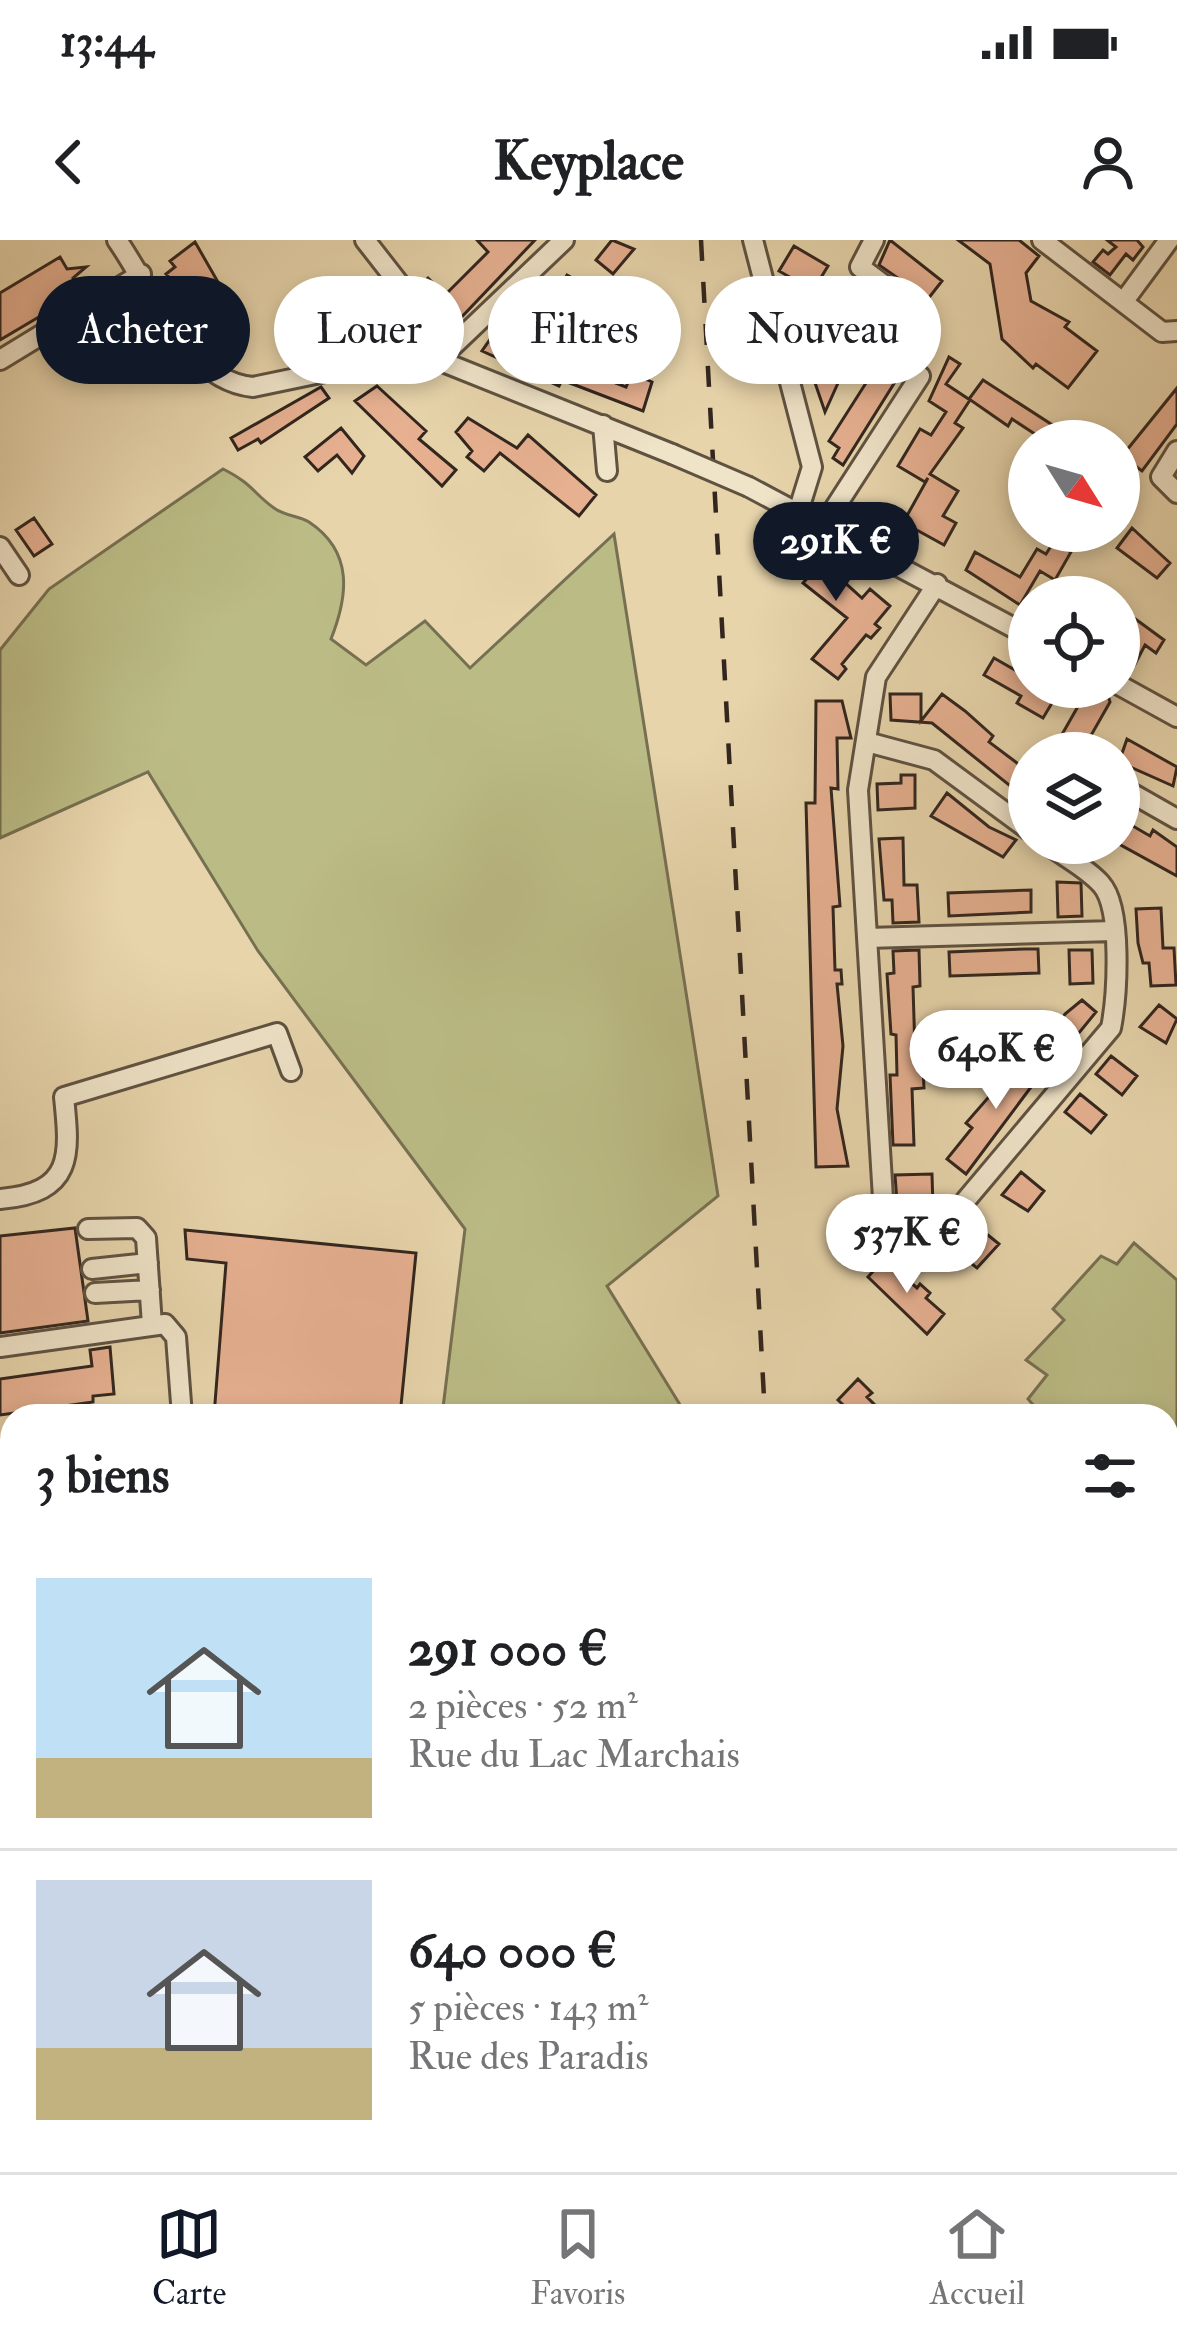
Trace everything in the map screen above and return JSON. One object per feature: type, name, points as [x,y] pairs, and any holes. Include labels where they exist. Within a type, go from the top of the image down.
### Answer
[{"type":"street","points":[[117,240],[211,374],[231,385],[274,383]]},
{"type":"street","points":[[365,240],[393,276]]},
{"type":"street","points":[[464,335],[564,240]]},
{"type":"street","points":[[754,240],[812,467],[799,509]]},
{"type":"street","points":[[873,276],[860,266],[874,240]]},
{"type":"street","points":[[1042,240],[1162,332],[1177,331]]},
{"type":"street","points":[[1124,301],[1169,240]]},
{"type":"street","points":[[0,360],[141,274]]},
{"type":"street","points":[[464,370],[799,509],[1008,624]]},
{"type":"street","points":[[825,523],[915,384]]},
{"type":"street","points":[[603,424],[607,471]]},
{"type":"street","points":[[1177,451],[1161,478],[1177,493]]},
{"type":"street","points":[[0,547],[19,575]]},
{"type":"street","points":[[937,584],[876,677],[858,790],[885,1231],[934,1238],[1111,1028],[1118,997],[1112,904],[1102,885],[1077,864]]},
{"type":"street","points":[[1140,697],[1177,717]]},
{"type":"street","points":[[867,742],[934,760],[1008,815]]},
{"type":"street","points":[[1140,798],[1177,819]]},
{"type":"street","points":[[867,938],[1113,931]]},
{"type":"street","points":[[0,1199],[40,1187],[64,1168],[70,1155],[64,1097],[278,1033],[291,1071]]},
{"type":"street","points":[[88,1229],[136,1228],[146,1238],[152,1325]]},
{"type":"street","points":[[92,1269],[148,1263]]},
{"type":"street","points":[[95,1293],[150,1290]]},
{"type":"street","points":[[0,1347],[152,1325],[170,1327],[176,1337],[181,1404]]},
{"type":"green space","points":[[223,469],[278,511],[309,522],[334,547],[343,591],[331,639],[366,665],[425,621],[470,668],[614,534],[718,1196],[607,1286],[680,1404],[443,1404],[465,1229],[258,951],[148,772],[0,838],[0,650],[49,589]]},
{"type":"green space","points":[[1134,1243],[1177,1280],[1177,1404],[1032,1404],[1028,1399],[1047,1375],[1026,1360],[1064,1320],[1053,1309],[1101,1256],[1117,1264]]},
{"type":"building","points":[[477,240],[535,240],[501,276],[488,276],[488,289],[464,315],[464,276],[488,252]]},
{"type":"building","points":[[612,240],[634,249],[613,274],[596,260]]},
{"type":"building","points":[[890,240],[936,276],[895,276],[879,265]]},
{"type":"building","points":[[958,240],[1019,240],[1039,256],[1026,273],[1031,301],[1069,322],[1065,327],[1097,351],[1068,388],[1036,364],[1033,368],[1002,339],[990,264]]},
{"type":"building","points":[[1107,240],[1137,240],[1143,247],[1133,260],[1126,254],[1110,275],[1093,262],[1103,250],[1108,254],[1116,247]]},
{"type":"building","points":[[195,242],[215,276],[168,276],[175,267],[170,261]]},
{"type":"building","points":[[794,246],[828,266],[822,276],[788,276],[779,271]]},
{"type":"building","points":[[60,257],[67,269],[86,267],[75,276],[36,276],[36,319],[0,340],[0,293]]},
{"type":"building","points":[[949,357],[960,364],[946,384],[970,400],[955,423],[963,428],[930,474],[958,491],[943,516],[956,523],[944,545],[904,523],[895,540],[881,531],[891,514],[904,521],[928,478],[925,482],[898,466],[920,429],[931,435],[946,412],[929,401],[941,384]]},
{"type":"building","points":[[983,380],[1045,420],[1012,419],[1008,426],[969,399]]},
{"type":"building","points":[[572,384],[651,384],[643,411]]},
{"type":"building","points":[[815,384],[838,384],[825,412]]},
{"type":"building","points":[[865,384],[894,384],[843,465],[833,458],[839,448],[829,441]]},
{"type":"building","points":[[377,386],[426,431],[419,439],[456,470],[442,486],[355,401]]},
{"type":"building","points":[[321,387],[329,398],[261,443],[258,439],[238,450],[231,438]]},
{"type":"building","points":[[1177,388],[1177,424],[1142,471],[1140,434]]},
{"type":"building","points":[[468,418],[517,448],[528,435],[596,495],[579,516],[500,453],[484,471],[467,457],[472,451],[456,432]]},
{"type":"building","points":[[341,428],[364,456],[352,473],[337,455],[318,471],[305,457]]},
{"type":"building","points":[[34,518],[52,544],[34,556],[16,530]]},
{"type":"building","points":[[788,527],[816,544],[810,551],[862,598],[870,589],[890,606],[875,624],[880,628],[871,638],[866,635],[842,664],[846,669],[838,679],[812,659],[847,618],[803,583],[812,573],[776,541]]},
{"type":"building","points":[[1140,535],[1170,563],[1157,578],[1122,552],[1140,552]]},
{"type":"building","points":[[975,552],[1018,576],[1008,576],[1008,597],[966,570]]},
{"type":"building","points":[[1035,552],[1071,552],[1057,576],[1040,571],[1037,576],[1021,576]]},
{"type":"building","points":[[1140,622],[1164,640],[1156,653],[1145,645],[1140,655]]},
{"type":"building","points":[[994,658],[1008,666],[1008,689],[984,675]]},
{"type":"building","points":[[890,694],[921,694],[921,721],[942,694],[993,736],[989,742],[1008,756],[1008,784],[932,723],[891,720]]},
{"type":"building","points":[[816,701],[842,701],[851,738],[837,738],[838,789],[831,788],[840,906],[833,907],[835,970],[841,970],[842,984],[837,984],[843,1046],[837,1109],[848,1166],[816,1167],[806,803],[815,803]]},
{"type":"building","points":[[1026,708],[1049,708],[1043,718]]},
{"type":"building","points":[[1077,708],[1107,708],[1093,732],[1063,732]]},
{"type":"building","points":[[1140,746],[1177,767],[1173,786],[1140,771]]},
{"type":"building","points":[[901,775],[915,775],[915,808],[878,810],[877,784],[901,783]]},
{"type":"building","points":[[947,793],[1008,836],[1008,850],[1003,857],[931,816]]},
{"type":"building","points":[[1140,830],[1150,836],[1153,830],[1177,847],[1177,876],[1140,856]]},
{"type":"building","points":[[903,838],[904,885],[917,885],[919,922],[893,923],[892,900],[884,900],[879,839]]},
{"type":"building","points":[[1057,882],[1081,883],[1082,916],[1058,917]]},
{"type":"building","points":[[1031,890],[1031,912],[949,916],[948,893]]},
{"type":"building","points":[[1161,908],[1163,948],[1174,948],[1176,985],[1151,986],[1149,963],[1143,963],[1138,943],[1136,909]]},
{"type":"building","points":[[1038,949],[1039,973],[950,976],[949,952]]},
{"type":"building","points":[[919,950],[920,986],[913,987],[915,1051],[922,1051],[924,1088],[912,1089],[914,1145],[893,1145],[890,1075],[897,1075],[896,1035],[891,1034],[887,974],[894,973],[893,951]]},
{"type":"building","points":[[1069,950],[1092,950],[1093,983],[1070,984]]},
{"type":"building","points":[[1082,1000],[1096,1012],[1065,1050],[1050,1039],[1065,1014]]},
{"type":"building","points":[[1159,1005],[1177,1019],[1166,1043],[1140,1027]]},
{"type":"building","points":[[987,1024],[988,1049],[950,1058],[949,1025]]},
{"type":"building","points":[[1028,1052],[1046,1067],[966,1174],[947,1159],[972,1128],[966,1123]]},
{"type":"building","points":[[1111,1056],[1137,1076],[1122,1095],[1096,1074]]},
{"type":"building","points":[[1080,1094],[1106,1115],[1091,1133],[1065,1112]]},
{"type":"building","points":[[1021,1172],[1044,1191],[1028,1211],[1002,1195]]},
{"type":"building","points":[[932,1174],[933,1207],[897,1202],[895,1175]]},
{"type":"building","points":[[973,1223],[999,1244],[977,1268],[958,1253],[963,1246],[958,1242]]},
{"type":"building","points":[[75,1228],[88,1321],[0,1333],[0,1236]]},
{"type":"building","points":[[185,1230],[416,1253],[401,1404],[215,1404],[226,1263],[187,1259]]},
{"type":"building","points":[[884,1259],[917,1288],[920,1284],[930,1293],[926,1298],[944,1314],[927,1334],[868,1277]]},
{"type":"building","points":[[110,1347],[114,1394],[93,1396],[93,1402],[79,1404],[0,1404],[0,1379],[92,1366],[90,1350]]},
{"type":"building","points":[[858,1379],[872,1393],[867,1397],[874,1404],[842,1404],[838,1400]]},
{"type":"railway","points":[[701,240],[764,1404]]}]
